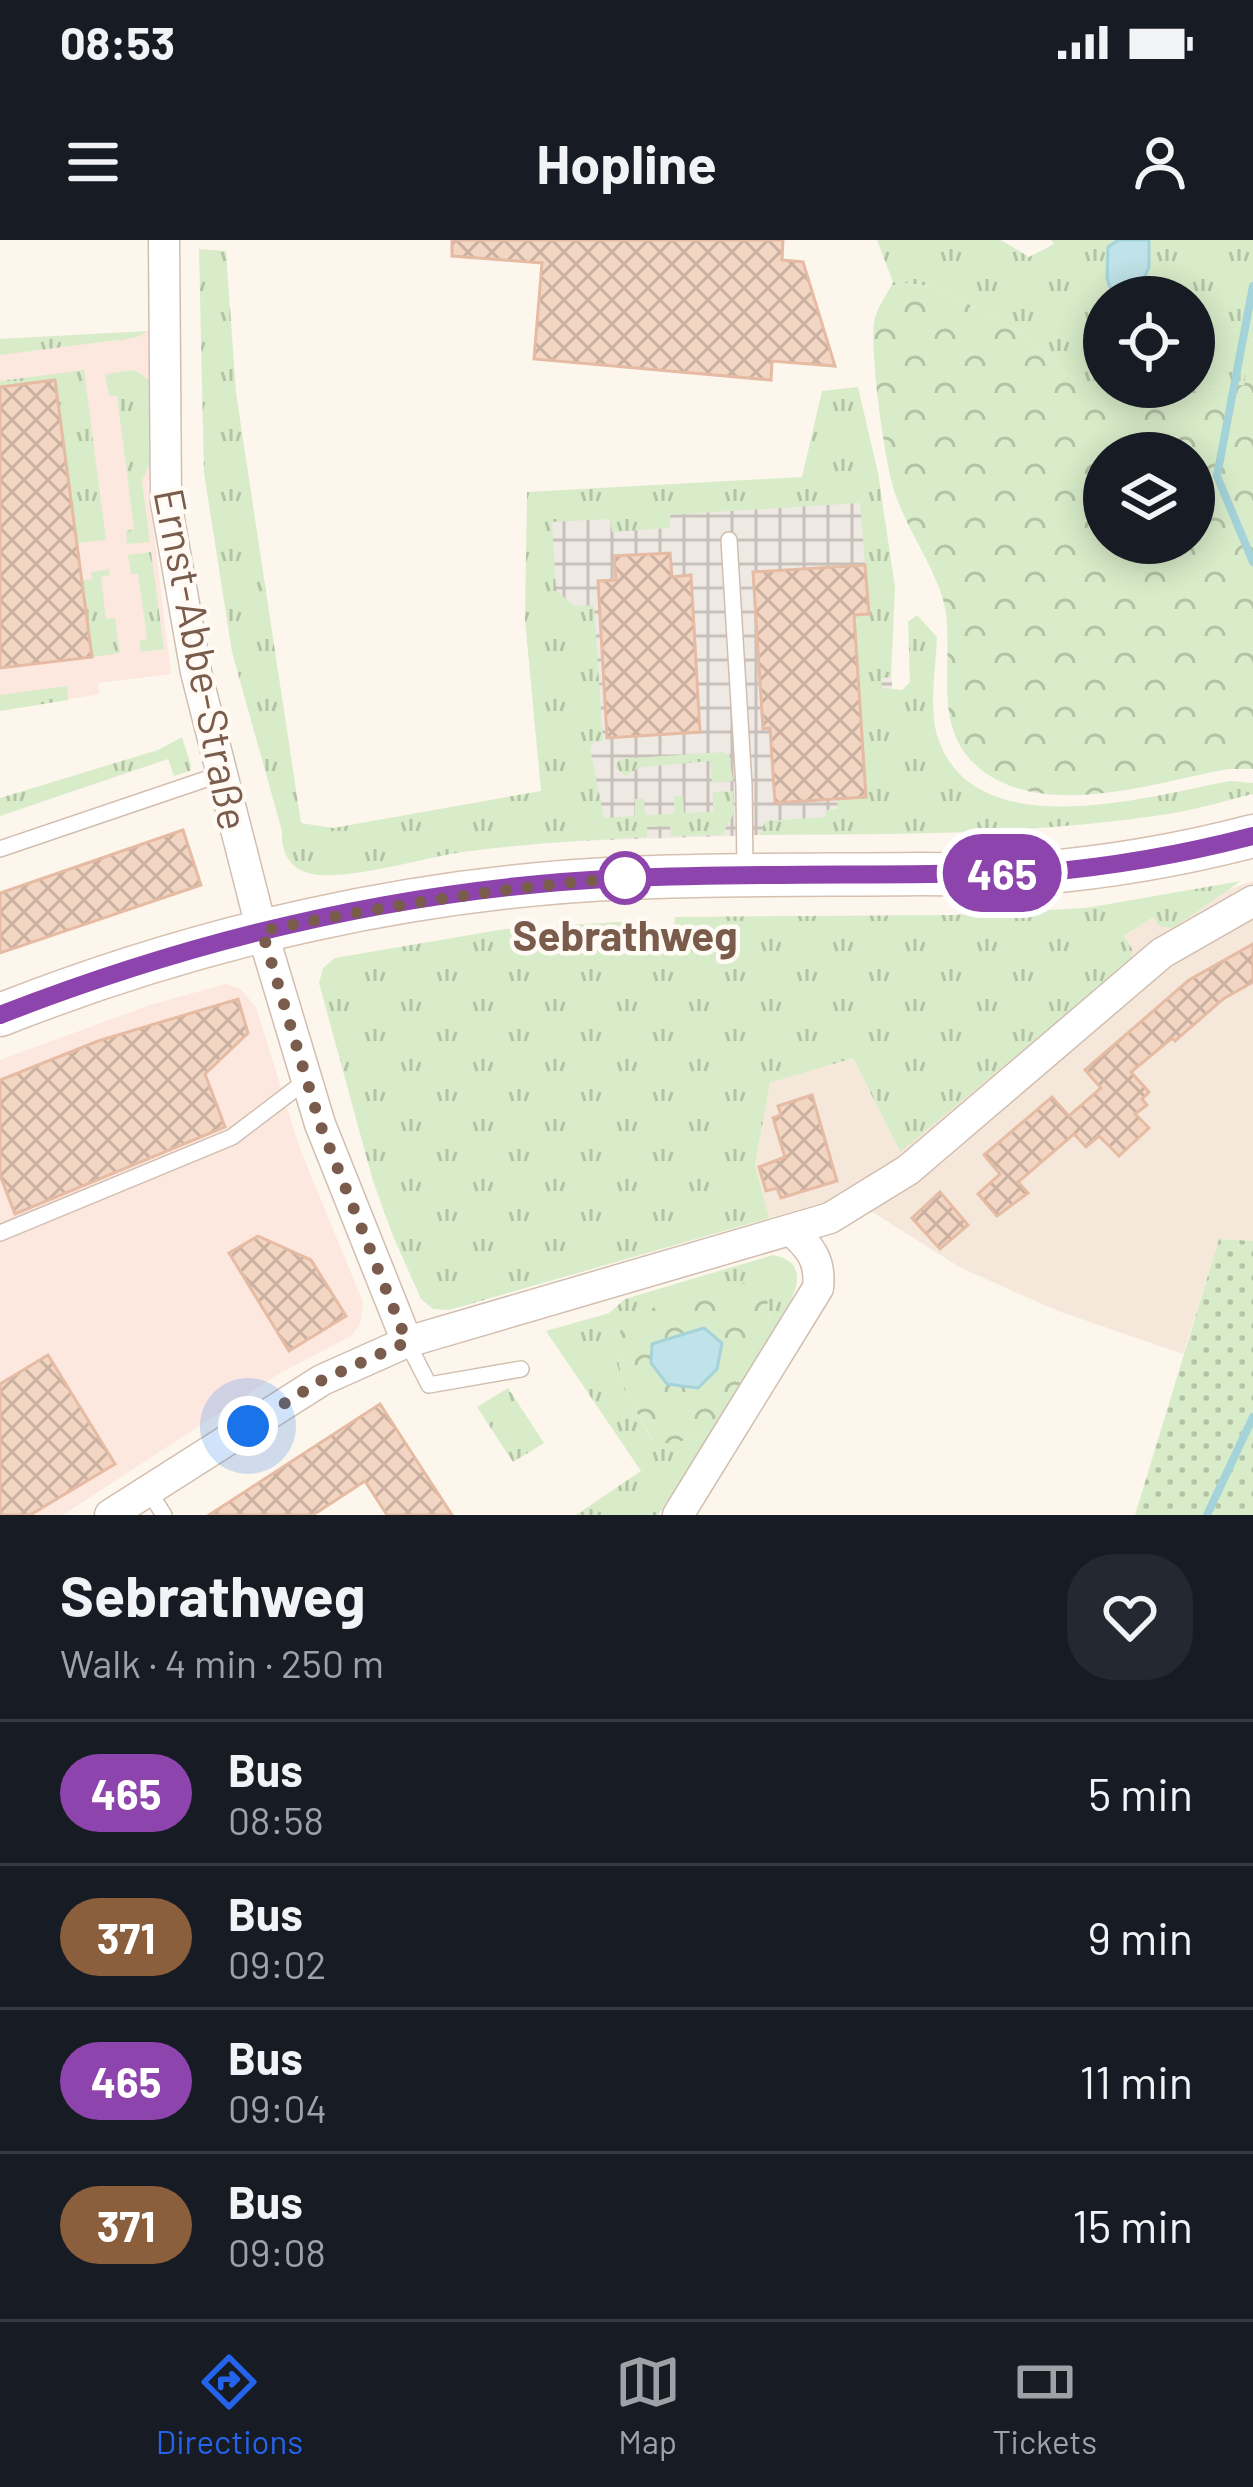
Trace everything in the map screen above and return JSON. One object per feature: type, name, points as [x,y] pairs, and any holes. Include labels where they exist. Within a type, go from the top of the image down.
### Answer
[{"type":"main road","points":[[0,1015],[95,980],[262,931],[382,905],[507,887],[626,878],[1037,873],[1208,848],[1253,836]]},
{"type":"street","name":"Ernst-Abbe-Straße","points":[[164,240],[166,502],[196,671],[262,931]]},
{"type":"street","points":[[110,1515],[147,1504],[322,1380],[407,1342],[830,1218],[882,1189],[1162,953],[1253,901]]},
{"type":"street","points":[[262,931],[320,1124],[407,1342]]},
{"type":"street","points":[[677,1515],[818,1288],[820,1270],[812,1249],[792,1231]]},
{"type":"lane","points":[[729,540],[745,876]]},
{"type":"lane","points":[[0,849],[221,774]]},
{"type":"lane","points":[[0,1234],[232,1137],[307,1080]]},
{"type":"lane","points":[[407,1342],[429,1385],[521,1369]]},
{"type":"shaded area","points":[[149,331],[158,463],[148,484],[171,674],[98,683],[99,694],[0,711],[0,339]]},
{"type":"shaded area","points":[[876,474],[903,830],[550,842],[530,496]]},
{"type":"shaded area","points":[[1253,881],[1253,1241],[1219,1239],[1183,1354],[1058,1311],[961,1268],[847,1196],[769,1218],[755,1165],[770,1083],[853,1058],[899,1151],[1123,937],[1154,916]]},
{"type":"shaded area","points":[[225,984],[241,989],[256,1007],[300,1149],[363,1302],[360,1325],[351,1336],[277,1375],[63,1515],[0,1515],[0,1060],[150,1005]]},
{"type":"green space","points":[[877,240],[1001,240],[1029,257],[1054,244],[1051,240],[1118,240],[1108,247],[1107,276],[1083,276],[1083,381],[1073,379],[1016,329],[933,286],[893,282]]},
{"type":"green space","points":[[1149,240],[1253,240],[1253,337],[1244,385],[1215,386],[1215,276],[1145,276]]},
{"type":"green space","points":[[199,249],[226,251],[236,393],[301,823],[333,828],[541,791],[525,620],[527,492],[802,477],[822,391],[858,387],[878,473],[895,587],[891,677],[881,678],[882,688],[902,690],[910,682],[908,622],[917,615],[937,637],[935,726],[958,772],[988,793],[1026,804],[1112,803],[1230,781],[1253,783],[1253,794],[1167,814],[1056,827],[760,835],[765,821],[826,817],[826,810],[838,809],[837,799],[866,797],[854,615],[869,613],[860,503],[670,515],[670,528],[612,532],[610,519],[552,522],[556,590],[574,606],[594,605],[603,741],[590,748],[604,818],[635,816],[635,799],[644,798],[645,815],[674,814],[674,796],[683,796],[684,813],[713,812],[713,792],[733,791],[734,813],[722,835],[671,836],[670,826],[647,827],[647,837],[463,852],[341,875],[301,870],[285,851],[232,652],[204,473]]},
{"type":"green space","points":[[893,282],[933,286],[1016,329],[1073,379],[1083,381],[1083,408],[1215,408],[1215,386],[1244,385],[1253,337],[1253,769],[1228,769],[1106,793],[1043,794],[1013,787],[969,758],[951,721],[943,601],[896,496],[883,437],[874,359],[879,308]]},
{"type":"green space","points":[[149,331],[134,338],[0,355],[0,339]]},
{"type":"green space","points":[[84,370],[106,540],[77,543],[55,381],[0,387],[0,381]]},
{"type":"green space","points":[[135,370],[149,380],[154,455],[142,481],[150,542],[127,544],[126,531],[134,529],[117,396],[109,396],[105,374]]},
{"type":"green space","points":[[151,552],[164,649],[141,652],[139,641],[147,639],[138,574],[131,574],[128,555]]},
{"type":"green space","points":[[109,569],[110,575],[101,577],[106,619],[115,618],[120,653],[92,657],[82,580],[92,579],[91,572]]},
{"type":"green space","points":[[67,686],[68,700],[0,711],[0,695]]},
{"type":"green space","points":[[182,737],[190,771],[174,776],[168,759],[0,816],[0,798],[158,750]]},
{"type":"green space","points":[[729,755],[733,781],[712,783],[710,761],[641,767],[625,776],[615,767],[619,759]]},
{"type":"green space","points":[[1241,881],[1173,928],[1159,926],[1153,917],[1124,936],[1132,949],[1131,960],[900,1152],[853,1058],[770,1083],[755,1165],[769,1218],[449,1310],[433,1309],[421,1299],[393,1236],[373,1181],[319,983],[323,968],[335,958],[505,929],[650,920],[651,928],[674,928],[675,917],[952,915],[1086,908]]},
{"type":"green space","points":[[1219,1239],[1253,1241],[1253,1515],[1135,1515]]},
{"type":"green space","points":[[773,1255],[795,1267],[797,1277],[773,1333],[767,1299],[615,1344],[624,1389],[653,1442],[677,1443],[713,1429],[658,1515],[576,1515],[641,1471],[546,1331],[609,1313],[625,1299]]},
{"type":"green space","points":[[744,1283],[767,1299],[773,1333],[713,1429],[677,1443],[654,1443],[624,1389],[615,1344],[627,1315]]},
{"type":"green space","points":[[508,1388],[544,1443],[513,1462],[477,1407]]},
{"type":"water","points":[[1118,240],[1149,240],[1145,276],[1107,276],[1108,247]]},
{"type":"water","points":[[704,1328],[722,1343],[717,1369],[698,1388],[667,1384],[651,1363],[652,1344]]},
{"type":"building","points":[[452,240],[783,240],[782,260],[803,262],[835,366],[772,361],[771,380],[534,359],[542,263],[452,256]]},
{"type":"building","points":[[55,380],[92,657],[0,668],[0,387]]},
{"type":"building","points":[[670,553],[672,577],[691,575],[700,732],[607,738],[598,581],[616,580],[614,556]]},
{"type":"building","points":[[865,565],[869,614],[854,615],[866,797],[775,803],[770,728],[763,729],[753,572]]},
{"type":"building","points":[[183,830],[201,885],[0,953],[0,893]]},
{"type":"building","points":[[1253,944],[1253,982],[1223,999],[1131,1072],[1149,1092],[1142,1099],[1147,1105],[1135,1114],[1149,1128],[1119,1156],[1099,1136],[1086,1147],[1074,1134],[1018,1182],[1028,1193],[997,1216],[978,1194],[1000,1174],[984,1155],[1052,1097],[1069,1116],[1101,1088],[1085,1070],[1189,980]]},
{"type":"building","points":[[238,999],[248,1033],[205,1074],[225,1127],[15,1214],[0,1175],[0,1080],[98,1041]]},
{"type":"building","points":[[812,1095],[837,1181],[781,1198],[777,1188],[766,1191],[759,1167],[785,1157],[773,1118],[781,1115],[778,1106]]},
{"type":"building","points":[[940,1192],[968,1225],[940,1249],[912,1218]]},
{"type":"building","points":[[258,1236],[311,1260],[346,1316],[289,1351],[229,1253]]},
{"type":"building","points":[[48,1355],[115,1464],[30,1515],[0,1515],[0,1384]]},
{"type":"building","points":[[380,1404],[452,1515],[387,1515],[365,1481],[313,1515],[209,1515]]},
{"type":"waterway","points":[[1253,286],[1217,476],[1253,562]]},
{"type":"waterway","points":[[1207,1515],[1253,1417]]},
{"type":"bus line","name":"465","points":[[0,1015],[185,951],[262,931],[382,905],[507,887],[692,876],[1037,873],[1208,848],[1253,836]]},
{"type":"place","name":"Sebrathweg","points":[[625,878]]},
{"type":"route","points":[[248,1426],[322,1380],[407,1342],[320,1124],[262,931],[382,905],[507,887],[625,878]]}]
